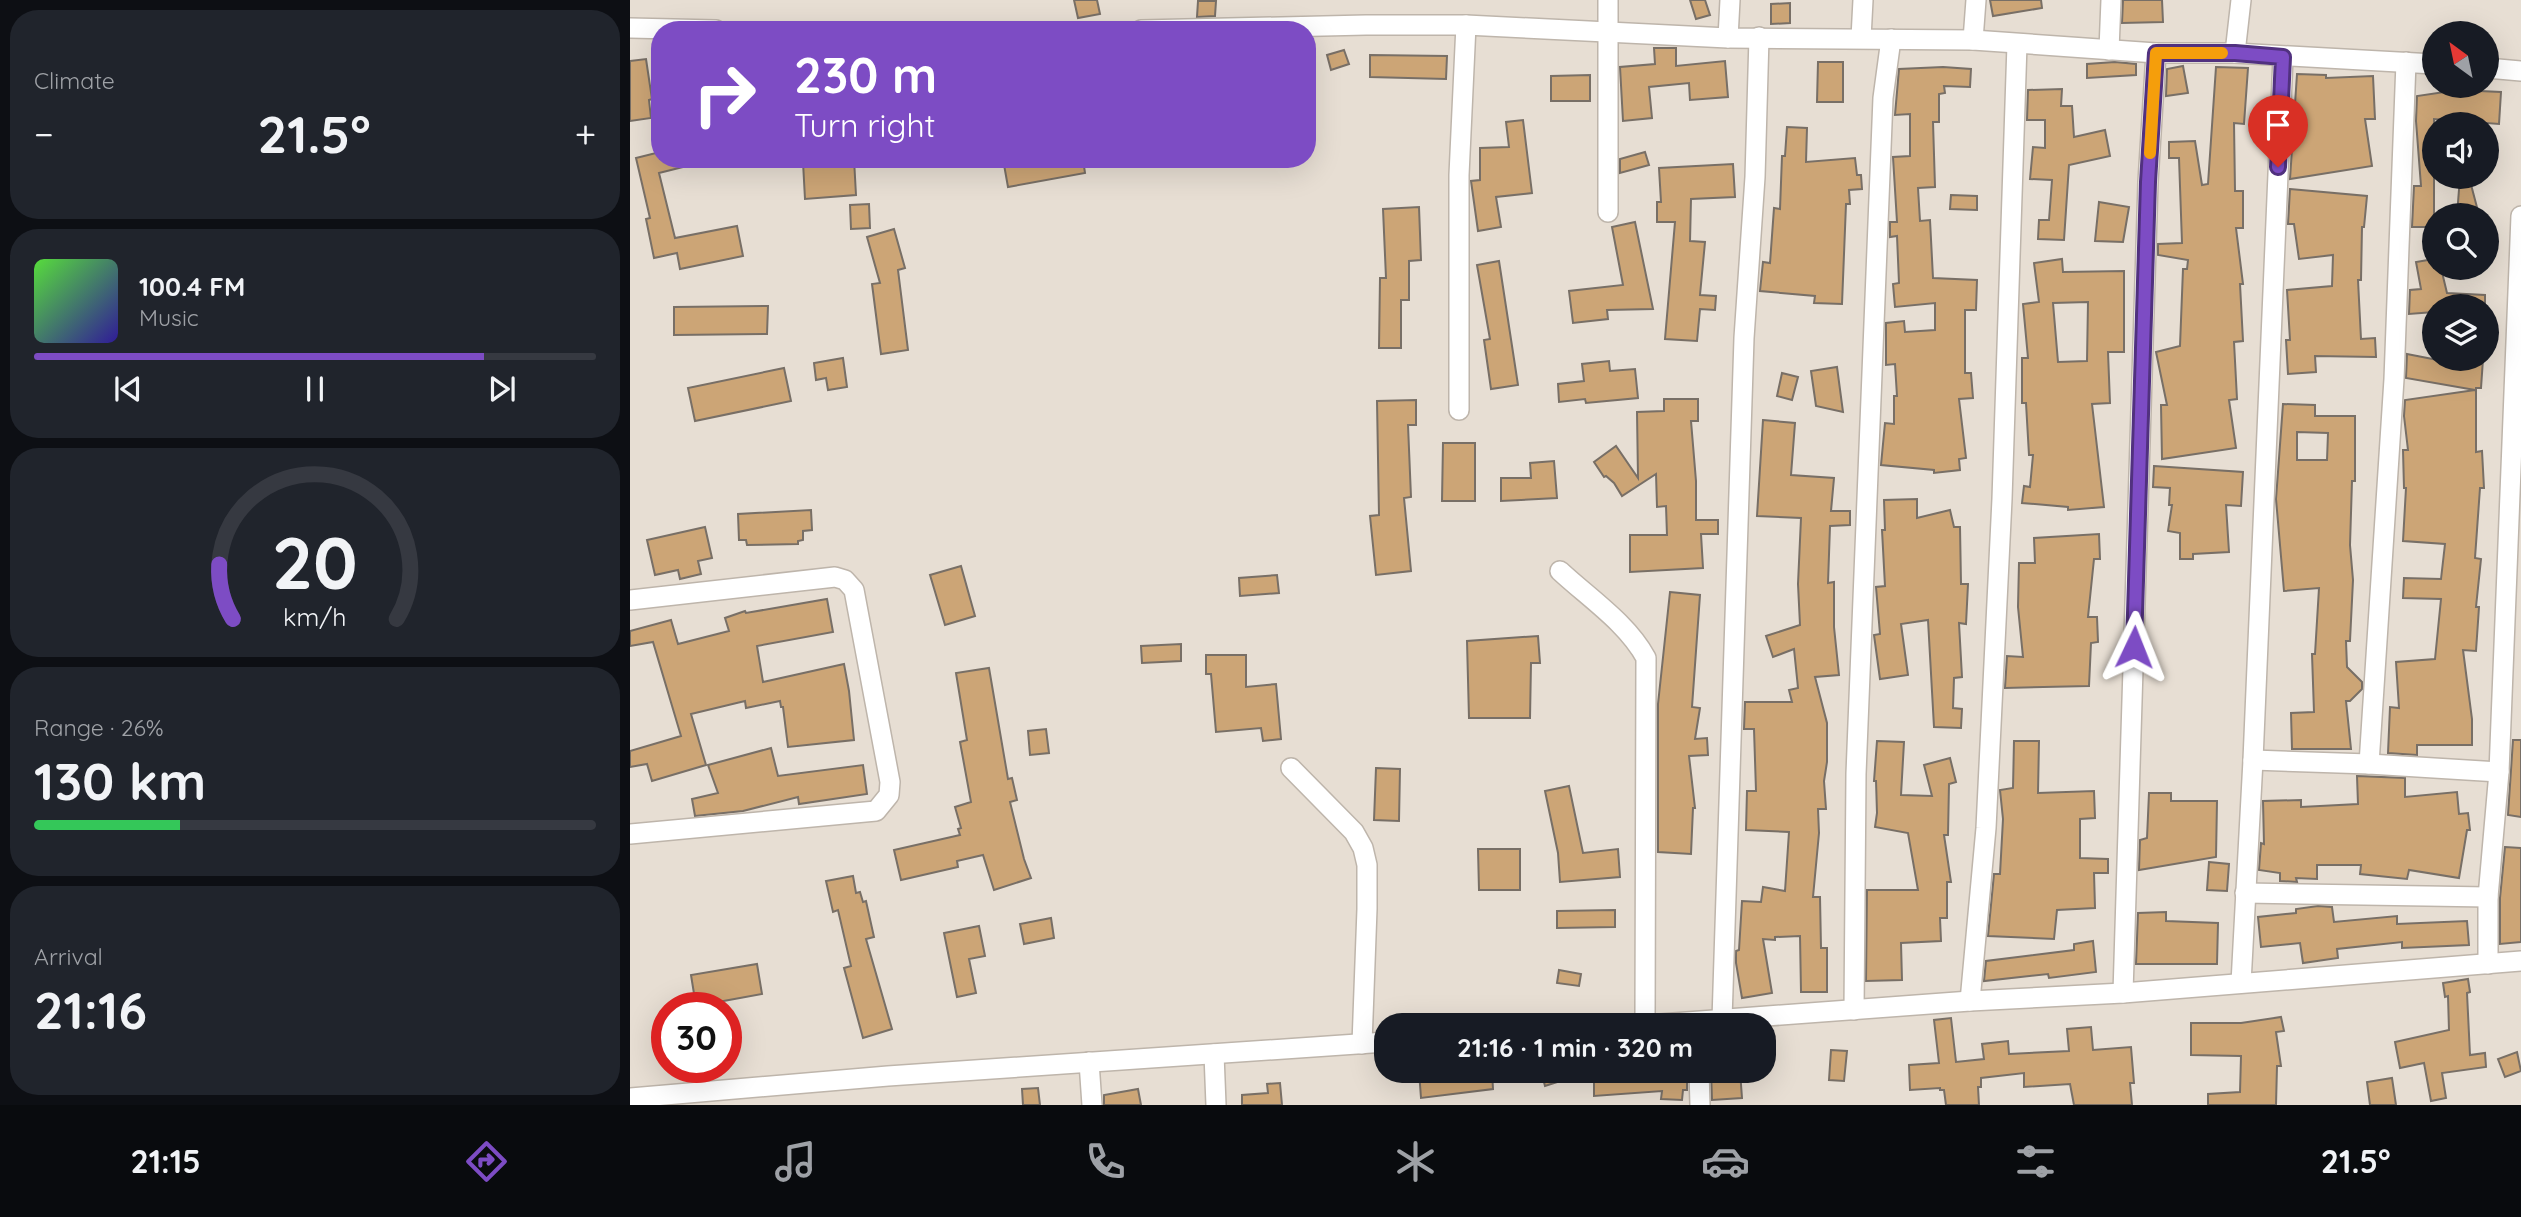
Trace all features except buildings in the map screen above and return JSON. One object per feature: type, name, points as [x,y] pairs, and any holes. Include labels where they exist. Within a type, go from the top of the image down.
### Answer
[{"type":"street","points":[[1608,0],[1608,212]]},
{"type":"street","points":[[1728,38],[1730,0]]},
{"type":"street","points":[[1861,38],[1863,0]]},
{"type":"street","points":[[1973,40],[1976,0]]},
{"type":"street","points":[[2109,50],[2111,0]]},
{"type":"street","points":[[2235,53],[2241,0]]},
{"type":"street","points":[[1459,410],[1459,175],[1466,25]]},
{"type":"street","points":[[1316,26],[1466,25],[1728,38],[1973,40],[2156,53],[2235,53],[2422,63]]},
{"type":"street","points":[[630,28],[651,28]]},
{"type":"street","points":[[1722,1013],[1742,393],[1755,177],[1759,37]]},
{"type":"street","points":[[1854,1010],[1857,760],[1883,98],[1891,39]]},
{"type":"street","points":[[1970,1001],[1986,828],[2002,499],[2017,44]]},
{"type":"street","points":[[2123,993],[2148,182],[2156,53]]},
{"type":"street","points":[[2241,983],[2283,57]]},
{"type":"street","points":[[2369,764],[2394,379],[2406,62]]},
{"type":"street","points":[[2499,69],[2521,71]]},
{"type":"street","points":[[2488,964],[2488,897],[2499,772],[2521,216]]},
{"type":"street","points":[[1560,571],[1639,644],[1647,658],[1645,1013]]},
{"type":"street","points":[[630,600],[835,576],[845,580],[855,590],[890,782],[889,795],[877,811],[630,834]]},
{"type":"street","points":[[2253,761],[2369,764],[2499,772]]},
{"type":"street","points":[[1292,768],[1354,832],[1363,848],[1367,865],[1367,909],[1362,1044]]},
{"type":"street","points":[[2245,893],[2488,897]]},
{"type":"street","points":[[1776,1016],[2123,993],[2521,961]]},
{"type":"street","points":[[630,1098],[888,1076],[1374,1043]]},
{"type":"street","points":[[1214,1054],[1216,1105]]},
{"type":"street","points":[[1089,1062],[1092,1105]]},
{"type":"street","points":[[1699,1083],[1700,1105]]},
{"type":"slow traffic","points":[[2150,153],[2156,53],[2222,53]]},
{"type":"route","points":[[2134,647],[2148,182],[2156,53],[2235,53],[2283,57],[2278,167]]}]
